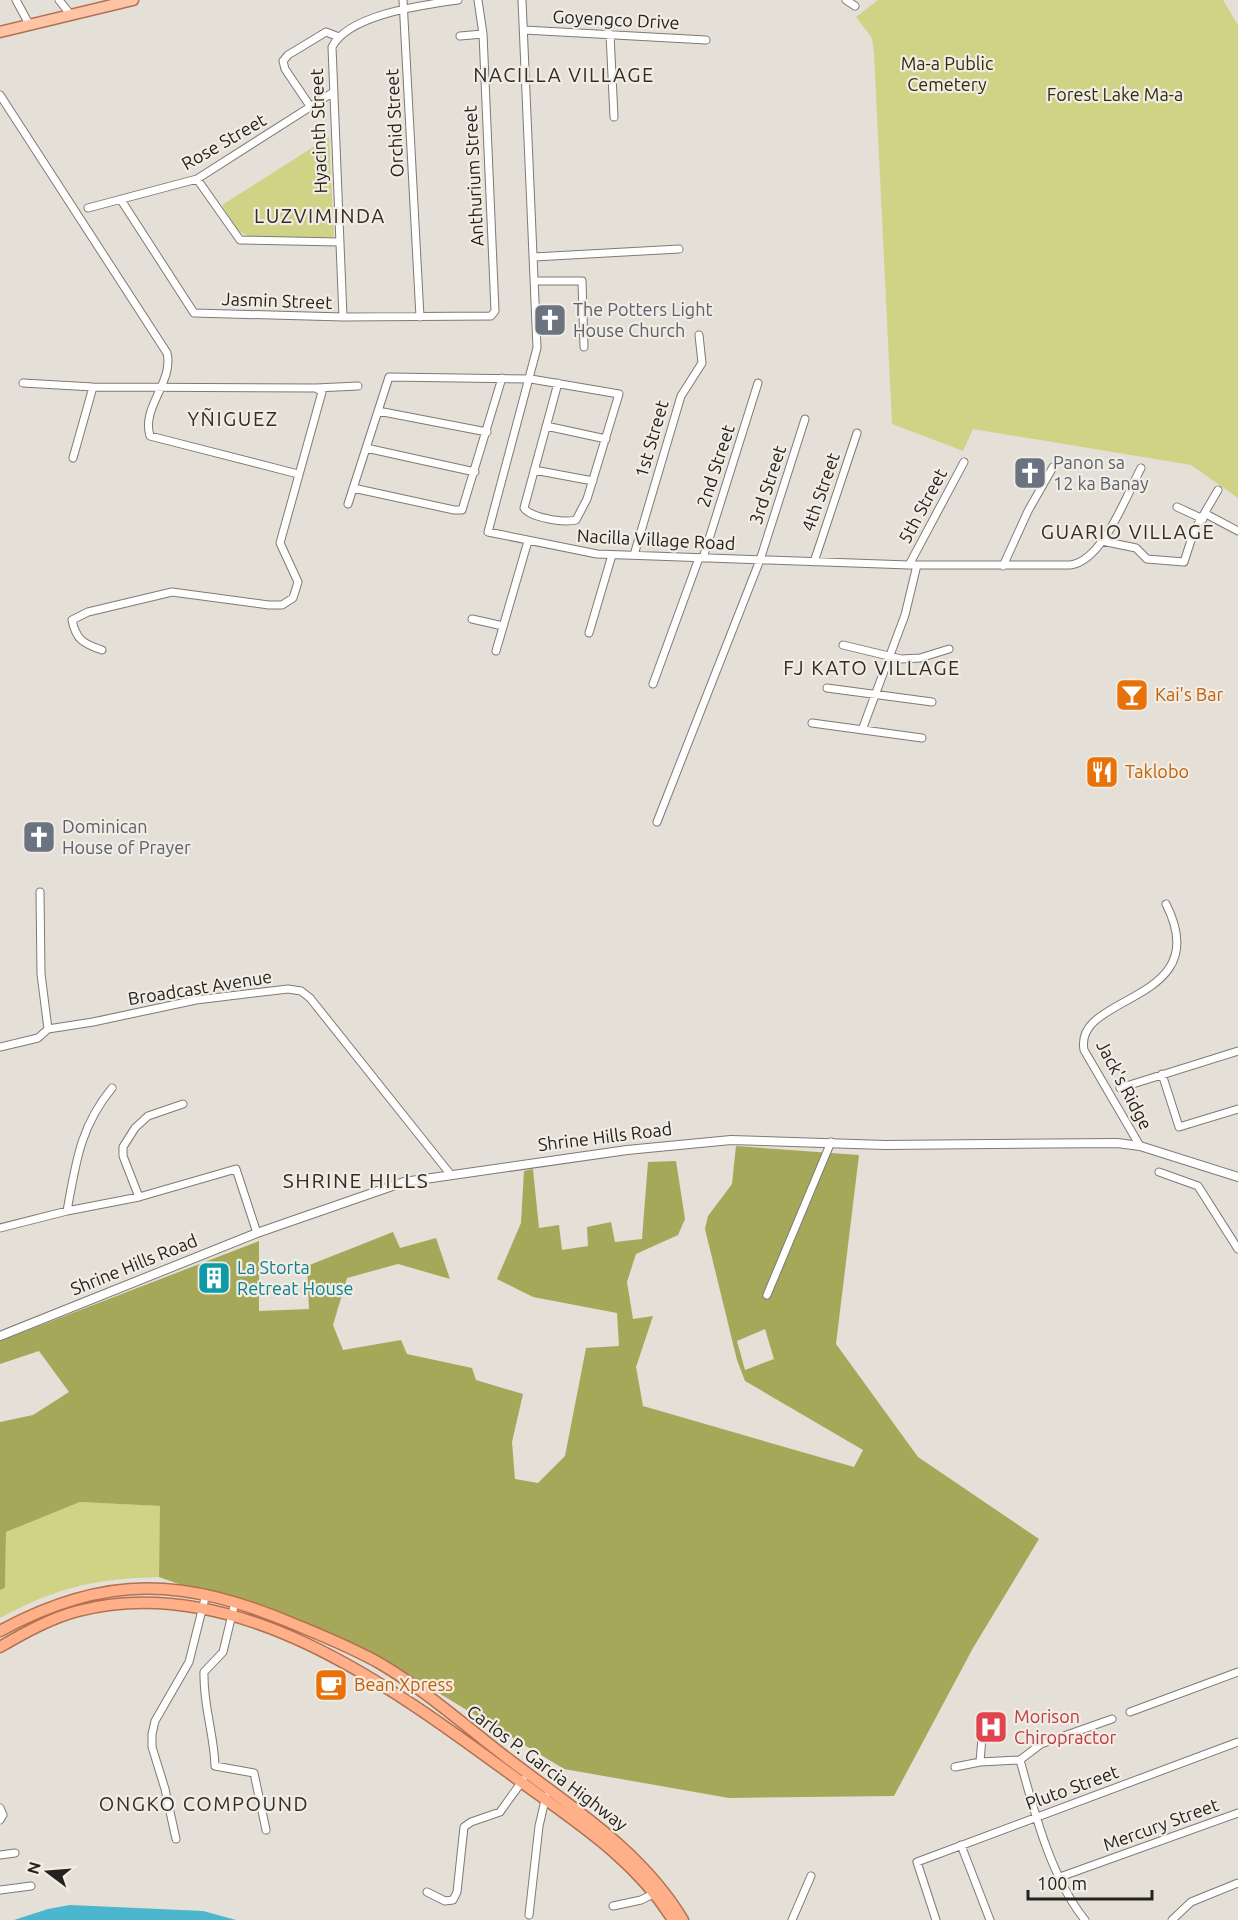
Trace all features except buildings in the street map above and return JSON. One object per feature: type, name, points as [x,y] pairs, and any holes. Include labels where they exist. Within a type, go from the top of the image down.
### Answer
[{"type":"highway","name":"Carlos P. Garcia Highway","points":[[0,1631],[63,1602],[111,1590],[160,1587],[206,1594],[235,1602],[326,1637],[381,1665],[524,1778]]},
{"type":"highway","name":"Carlos P. Garcia Highway","points":[[0,1647],[49,1622],[98,1607],[158,1602],[232,1615],[320,1651],[374,1677],[524,1778],[640,1862],[665,1891],[683,1920]]},
{"type":"highway","name":"Carlos P. Garcia Highway","points":[[547,1794],[633,1867],[655,1893],[673,1920]]},
{"type":"main road","points":[[0,32],[115,2],[133,0]]},
{"type":"street","points":[[16,0],[29,24]]},
{"type":"street","points":[[59,0],[70,14]]},
{"type":"street","name":"Orchid Street","points":[[403,0],[420,317]]},
{"type":"street","points":[[310,106],[285,69],[283,61],[288,55],[326,32],[339,37],[377,16],[404,8],[458,0]]},
{"type":"street","name":"Anthurium Street","points":[[478,0],[483,34],[494,314]]},
{"type":"street","name":"Nacilla Village Road","points":[[522,0],[536,281],[537,348],[531,379],[488,532],[581,552],[612,555],[909,565],[1077,564],[1088,559],[1102,541],[1141,468]]},
{"type":"street","points":[[846,0],[855,6]]},
{"type":"street","name":"Goyengco Drive","points":[[524,30],[706,40]]},
{"type":"street","points":[[460,36],[483,34]]},
{"type":"street","points":[[610,34],[614,117]]},
{"type":"street","name":"Hyacinth Street","points":[[339,37],[331,52],[343,317]]},
{"type":"street","name":"Rose Street","points":[[88,208],[196,178],[332,93]]},
{"type":"street","points":[[0,94],[167,353],[168,372],[149,422],[149,432],[154,438],[298,474]]},
{"type":"street","points":[[196,178],[240,240],[339,242]]},
{"type":"street","name":"Jasmin Street","points":[[122,200],[194,313],[343,317],[494,314]]},
{"type":"street","points":[[534,257],[679,249]]},
{"type":"street","points":[[536,281],[582,281],[584,347]]},
{"type":"street","name":"1st Street","points":[[634,555],[681,396],[702,363],[699,335]]},
{"type":"street","points":[[348,504],[389,377],[531,379],[558,383],[619,394],[593,481],[579,517],[571,521],[525,511],[524,503],[558,383]]},
{"type":"street","points":[[353,488],[462,510],[502,378]]},
{"type":"street","points":[[23,383],[93,387],[358,386]]},
{"type":"street","name":"2nd Street","points":[[653,684],[701,558],[758,383]]},
{"type":"street","points":[[73,458],[93,387]]},
{"type":"street","points":[[102,650],[83,644],[74,632],[72,620],[88,612],[172,592],[268,605],[282,605],[293,598],[298,582],[280,543],[322,397],[322,392],[316,387]]},
{"type":"street","points":[[378,411],[487,432]]},
{"type":"street","name":"3rd Street","points":[[657,822],[760,560],[806,418]]},
{"type":"street","points":[[546,426],[606,439]]},
{"type":"street","name":"4th Street","points":[[814,562],[857,433]]},
{"type":"street","points":[[366,448],[475,472]]},
{"type":"street","name":"5th Street","points":[[909,565],[964,462]]},
{"type":"street","points":[[1003,566],[1018,531],[1053,467]]},
{"type":"street","points":[[534,470],[593,481]]},
{"type":"street","points":[[1102,541],[1136,548],[1148,559],[1184,562],[1190,539],[1218,490]]},
{"type":"street","points":[[1177,507],[1238,531]]},
{"type":"street","points":[[496,651],[528,541]]},
{"type":"street","points":[[589,633],[612,555]]},
{"type":"street","points":[[862,730],[905,615],[918,565]]},
{"type":"street","points":[[472,619],[503,626]]},
{"type":"street","points":[[843,645],[910,660],[950,650]]},
{"type":"street","points":[[826,688],[932,702]]},
{"type":"street","points":[[812,723],[922,738]]},
{"type":"street","points":[[0,1047],[38,1038],[48,1029],[41,974],[40,892]]},
{"type":"street","name":"Jack's Ridge","points":[[1140,1146],[1084,1050],[1083,1043],[1084,1035],[1093,1023],[1157,982],[1172,967],[1177,942],[1173,919],[1166,904]]},
{"type":"street","name":"Broadcast Avenue","points":[[48,1029],[196,1000],[288,989],[301,991],[310,999],[451,1175]]},
{"type":"street","points":[[1120,1088],[1238,1051]]},
{"type":"street","points":[[1162,1074],[1179,1127],[1238,1109]]},
{"type":"street","points":[[67,1210],[83,1134],[96,1107],[111,1088]]},
{"type":"street","points":[[139,1197],[123,1156],[123,1147],[135,1128],[148,1116],[183,1104]]},
{"type":"street","name":"Shrine Hills Road","points":[[0,1336],[256,1233],[395,1185],[451,1175],[682,1144],[765,1139],[885,1144],[1117,1143],[1140,1146],[1238,1177]]},
{"type":"street","points":[[767,1295],[831,1142]]},
{"type":"street","points":[[0,1228],[67,1210],[139,1197],[236,1169],[256,1233]]},
{"type":"street","points":[[1159,1172],[1198,1186],[1238,1249]]},
{"type":"street","points":[[176,1839],[152,1747],[152,1734],[155,1721],[189,1662],[206,1594]]},
{"type":"street","points":[[235,1602],[223,1652],[204,1672],[206,1716],[214,1745],[215,1766],[254,1773],[266,1830]]},
{"type":"street","points":[[1130,1712],[1238,1672]]},
{"type":"street","points":[[955,1767],[980,1762],[1020,1760],[1041,1744],[1112,1719]]},
{"type":"street","points":[[980,1762],[983,1725]]},
{"type":"street","name":"Pluto Street","points":[[936,1920],[917,1862],[1238,1742]]},
{"type":"street","points":[[1020,1760],[1036,1818],[1060,1877],[1085,1920]]},
{"type":"street","points":[[427,1892],[445,1901],[453,1900],[457,1892],[464,1827],[471,1822],[500,1812],[524,1778]]},
{"type":"street","points":[[529,1915],[547,1794]]},
{"type":"street","points":[[0,1808],[3,1815],[0,1820]]},
{"type":"street","name":"Mercury Street","points":[[1060,1877],[1238,1813]]},
{"type":"street","points":[[962,1845],[990,1920]]},
{"type":"street","points":[[0,1855],[15,1853]]},
{"type":"street","points":[[792,1920],[811,1876]]},
{"type":"street","points":[[1172,1920],[1191,1902],[1238,1883]]},
{"type":"street","points":[[0,1890],[31,1886]]},
{"type":"street","points":[[613,1905],[642,1900],[655,1893]]},
{"type":"green space","points":[[878,0],[1223,0],[1238,25],[1238,498],[1191,465],[973,429],[963,451],[892,424],[874,53],[872,38],[856,17]]},
{"type":"green space","points":[[329,137],[334,237],[249,237],[236,229],[222,205]]},
{"type":"green space","points":[[80,1502],[161,1506],[159,1577],[114,1580],[76,1587],[40,1599],[0,1618],[0,1590],[5,1588],[6,1532]]},
{"type":"shaded area","points":[[736,1146],[859,1155],[836,1344],[918,1457],[1039,1539],[973,1648],[894,1796],[729,1798],[564,1769],[376,1655],[159,1577],[160,1506],[80,1502],[6,1532],[5,1588],[0,1590],[0,1422],[33,1415],[69,1392],[39,1351],[0,1364],[0,1341],[259,1241],[259,1311],[309,1309],[307,1266],[393,1232],[400,1248],[436,1238],[450,1279],[398,1264],[347,1278],[333,1325],[343,1350],[401,1340],[407,1354],[472,1368],[476,1380],[523,1394],[512,1442],[515,1479],[538,1483],[565,1456],[586,1348],[619,1346],[617,1313],[533,1297],[497,1279],[521,1223],[524,1171],[533,1169],[539,1228],[559,1225],[562,1250],[588,1246],[587,1227],[611,1222],[615,1242],[642,1239],[648,1162],[676,1161],[685,1219],[678,1235],[636,1254],[627,1282],[633,1319],[653,1316],[636,1367],[643,1406],[854,1467],[863,1450],[745,1381],[737,1360],[705,1229],[708,1216],[732,1184]],"holes":[[[765,1329],[774,1359],[745,1370],[737,1341]]]},
{"type":"water","points":[[70,1905],[203,1911],[236,1920],[14,1920],[48,1909]]},
{"type":"place","name":"The Potters Light House Church","points":[[550,320]]},
{"type":"place","name":"Panon sa 12 ka Banay","points":[[1030,473]]},
{"type":"place","name":"Kai's Bar","points":[[1132,695]]},
{"type":"place","name":"Taklobo","points":[[1102,772]]},
{"type":"place","name":"Dominican House of Prayer","points":[[39,837]]},
{"type":"place","name":"La Storta Retreat House","points":[[214,1278]]},
{"type":"place","name":"Bean Xpress","points":[[331,1685]]},
{"type":"place","name":"Morison Chiropractor","points":[[991,1727]]},
{"type":"district","name":"NACILLA VILLAGE","points":[[564,75]]},
{"type":"district","name":"LUZVIMINDA","points":[[320,216]]},
{"type":"district","name":"YÑIGUEZ","points":[[233,419]]},
{"type":"district","name":"GUARIO VILLAGE","points":[[1128,532]]},
{"type":"district","name":"FJ KATO VILLAGE","points":[[872,668]]},
{"type":"district","name":"SHRINE HILLS","points":[[356,1181]]},
{"type":"district","name":"ONGKO COMPOUND","points":[[204,1804]]},
{"type":"park label","name":"Ma-a Public Cemetery","points":[[947,74]]},
{"type":"park label","name":"Forest Lake Ma-a","points":[[1115,95]]}]
